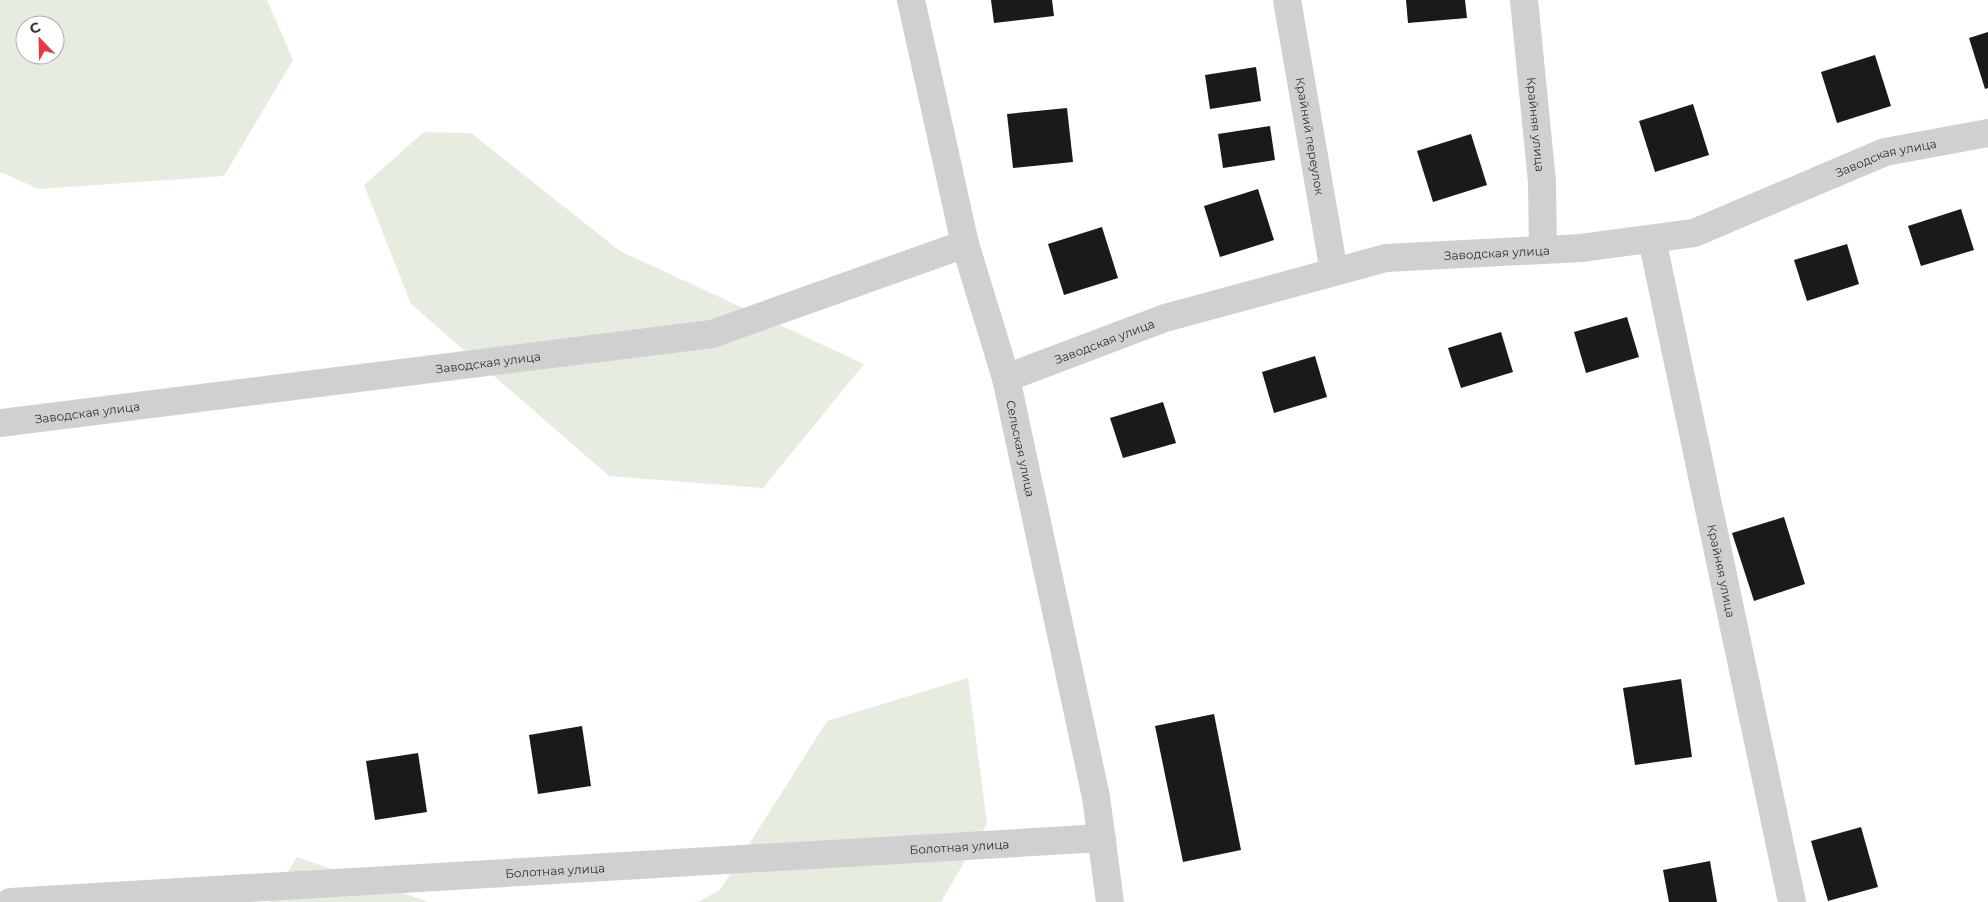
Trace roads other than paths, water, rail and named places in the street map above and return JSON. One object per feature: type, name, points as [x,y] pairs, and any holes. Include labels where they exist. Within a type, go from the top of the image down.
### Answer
[{"type":"street","name":"Сельская улица","points":[[912,0],[965,244],[1006,378],[1096,797],[1110,902]]},
{"type":"street","name":"Крайний переулок","points":[[1287,0],[1334,272]]},
{"type":"street","name":"Крайняя улица","points":[[1524,0],[1542,182],[1543,250]]},
{"type":"street","name":"Заводская улица","points":[[1006,378],[1165,318],[1386,258],[1581,248],[1694,233],[1885,152],[1988,133]]},
{"type":"street","name":"Крайняя улица","points":[[1652,239],[1792,902]]},
{"type":"street","name":"Заводская улица","points":[[0,423],[712,334],[965,244]]},
{"type":"street","name":"Болотная улица","points":[[10,902],[1102,838]]}]
